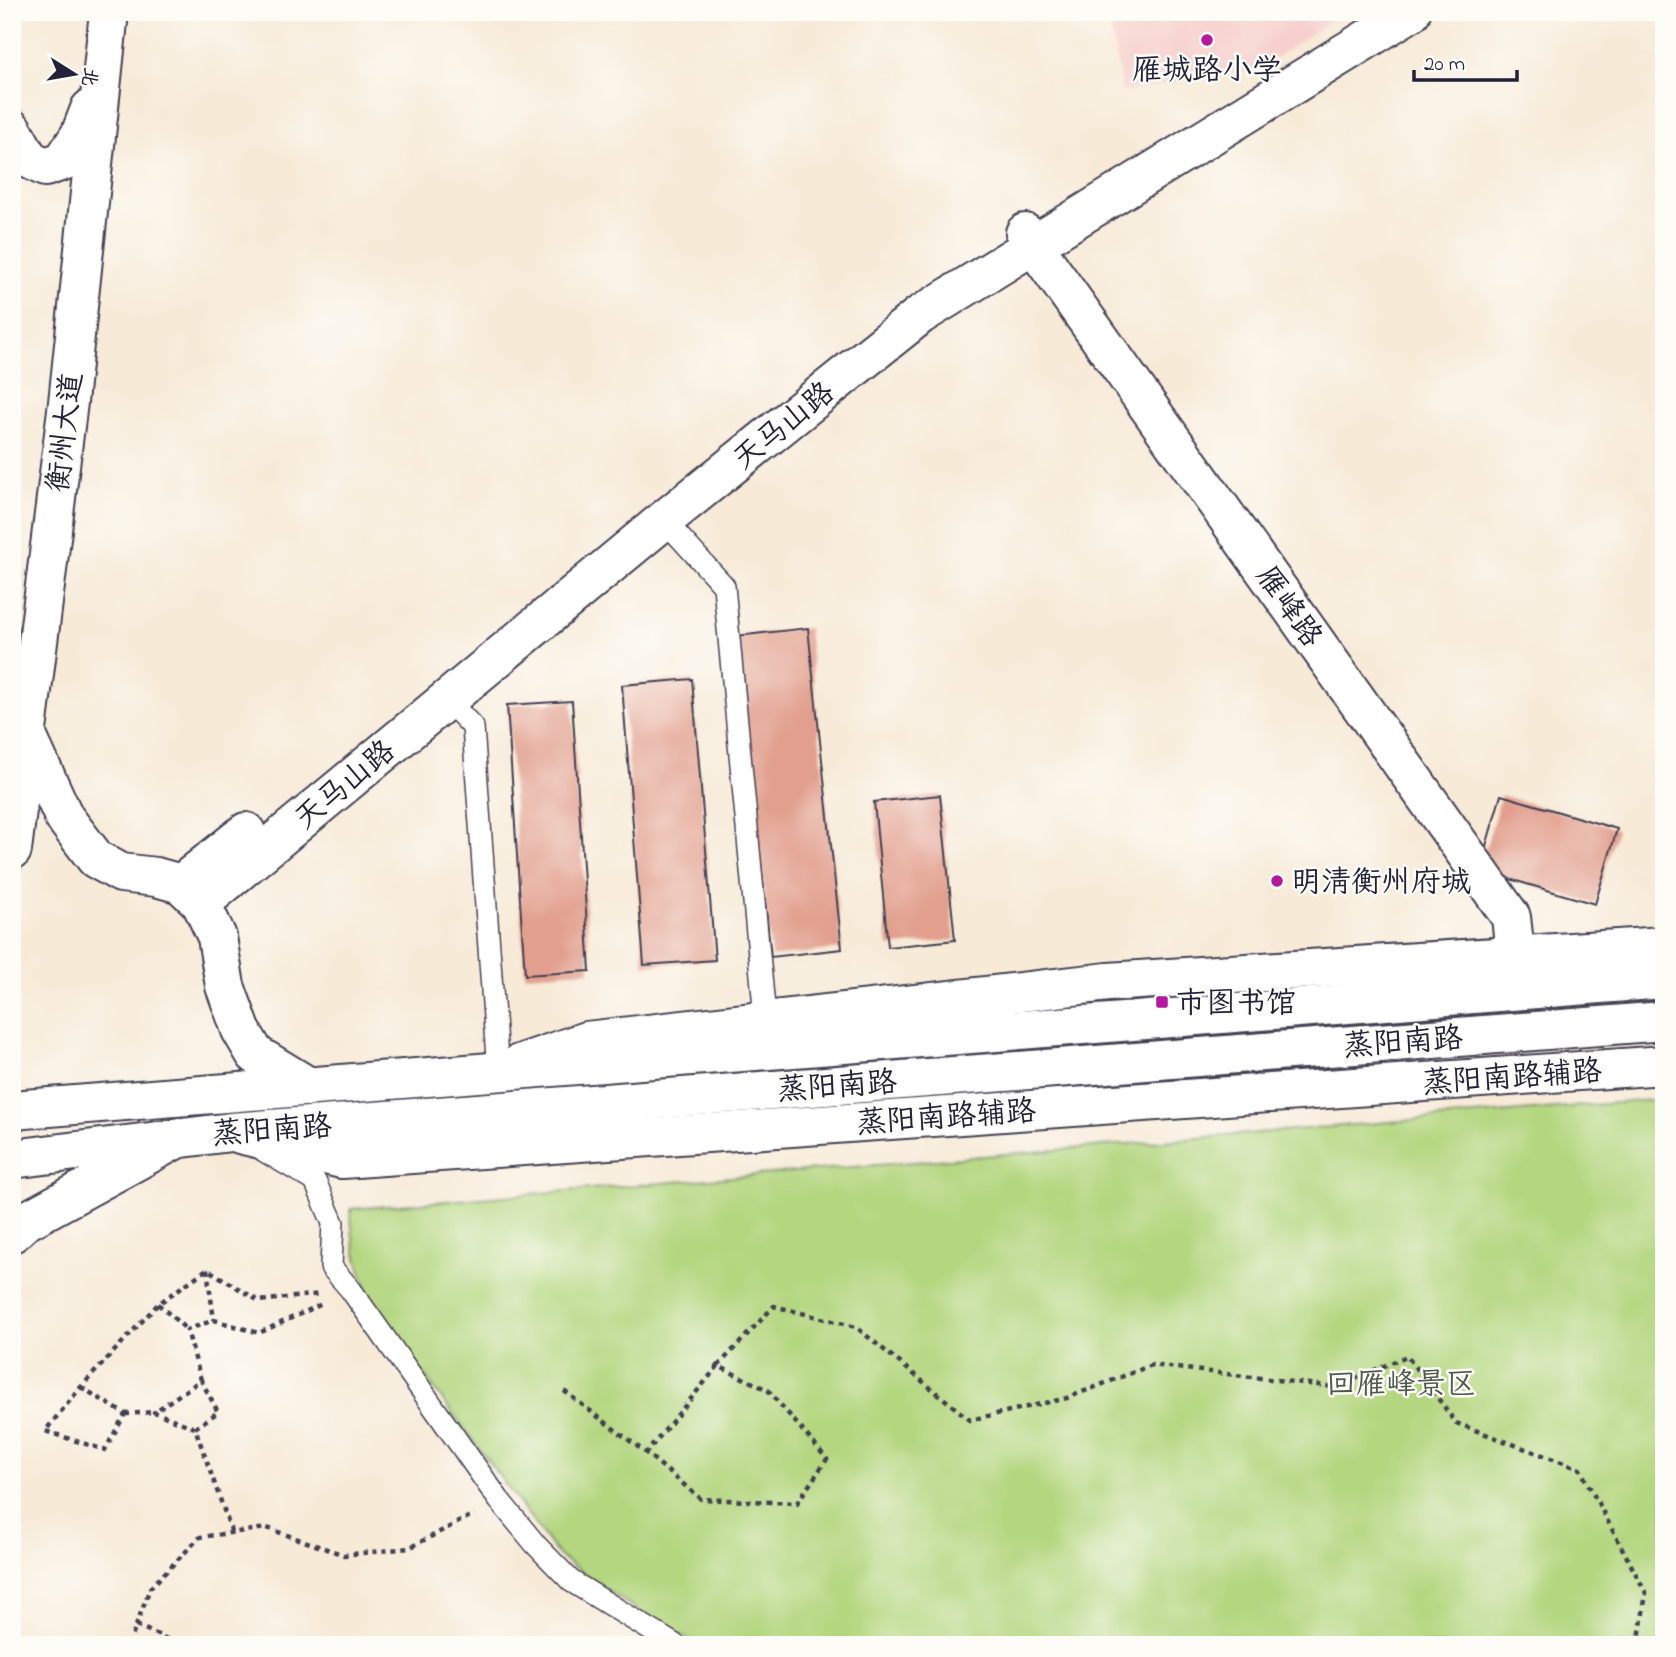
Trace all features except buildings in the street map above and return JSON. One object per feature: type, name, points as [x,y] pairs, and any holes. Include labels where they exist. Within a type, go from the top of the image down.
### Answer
[{"type":"main road","name":"衡州大道","points":[[12,850],[70,388],[109,12]]},
{"type":"main road","name":"天马山路","points":[[191,894],[446,699],[920,315],[1029,239],[1385,12]]},
{"type":"main road","name":"天马山路","points":[[191,894],[905,308],[1029,239],[1411,12]]},
{"type":"main road","points":[[12,129],[29,159],[45,167],[63,161],[80,135],[102,78]]},
{"type":"main road","name":"雁峰路","points":[[1029,239],[1511,917],[1517,974]]},
{"type":"main road","points":[[27,736],[64,817],[96,859],[121,873],[156,877],[191,894],[217,937],[225,986],[241,1030],[255,1054],[309,1087]]},
{"type":"main road","points":[[1517,974],[1664,946]]},
{"type":"main road","name":"蒸阳南路","points":[[12,1110],[498,1072],[767,1035],[1517,974],[1664,979]]},
{"type":"main road","name":"蒸阳南路","points":[[12,1159],[231,1132],[1664,1021]]},
{"type":"main road","name":"蒸阳南路辅路","points":[[231,1132],[342,1159],[1664,1065]]},
{"type":"main road","points":[[12,1233],[24,1222],[180,1137]]},
{"type":"lane","points":[[664,520],[724,586],[767,1035]]},
{"type":"lane","points":[[446,699],[473,727],[498,1072]]},
{"type":"lane","points":[[231,1132],[315,1181],[333,1223],[331,1267],[351,1290],[499,1500],[536,1545],[571,1581],[675,1645]]},
{"type":"path","points":[[207,1269],[259,1301],[351,1290]]},
{"type":"path","points":[[125,1414],[105,1450],[45,1431],[81,1387],[158,1304],[207,1269]]},
{"type":"path","points":[[207,1269],[215,1320]]},
{"type":"path","points":[[187,1330],[215,1320],[259,1333],[351,1290]]},
{"type":"path","points":[[158,1304],[187,1330],[201,1380],[218,1412],[195,1428]]},
{"type":"path","points":[[646,1453],[718,1366],[774,1306],[856,1327],[970,1420],[1067,1398],[1152,1365],[1335,1387],[1407,1356],[1456,1423],[1580,1469],[1646,1593],[1638,1645]]},
{"type":"path","points":[[564,1391],[701,1499],[797,1503],[827,1459],[768,1390],[718,1366]]},
{"type":"path","points":[[154,1412],[201,1380]]},
{"type":"path","points":[[81,1387],[125,1414],[154,1412],[195,1428],[232,1533]]},
{"type":"path","points":[[129,1645],[150,1588],[200,1537],[267,1528],[344,1555],[409,1548],[499,1500]]},
{"type":"path","points":[[136,1626],[180,1645]]},
{"type":"shaded area","name":"雁城路小学","points":[[1108,12],[1342,12],[1261,68],[1122,92]]},
{"type":"green space","name":"回雁峰景区","points":[[1664,1099],[1664,1645],[700,1645],[651,1620],[559,1556],[374,1308],[358,1260],[351,1223],[351,1209]]},
{"type":"place","name":"雁城路小学","points":[[1207,40]]},
{"type":"place","name":"明清衡州府城","points":[[1277,881]]},
{"type":"place","name":"市图书馆","points":[[1162,1002]]}]
